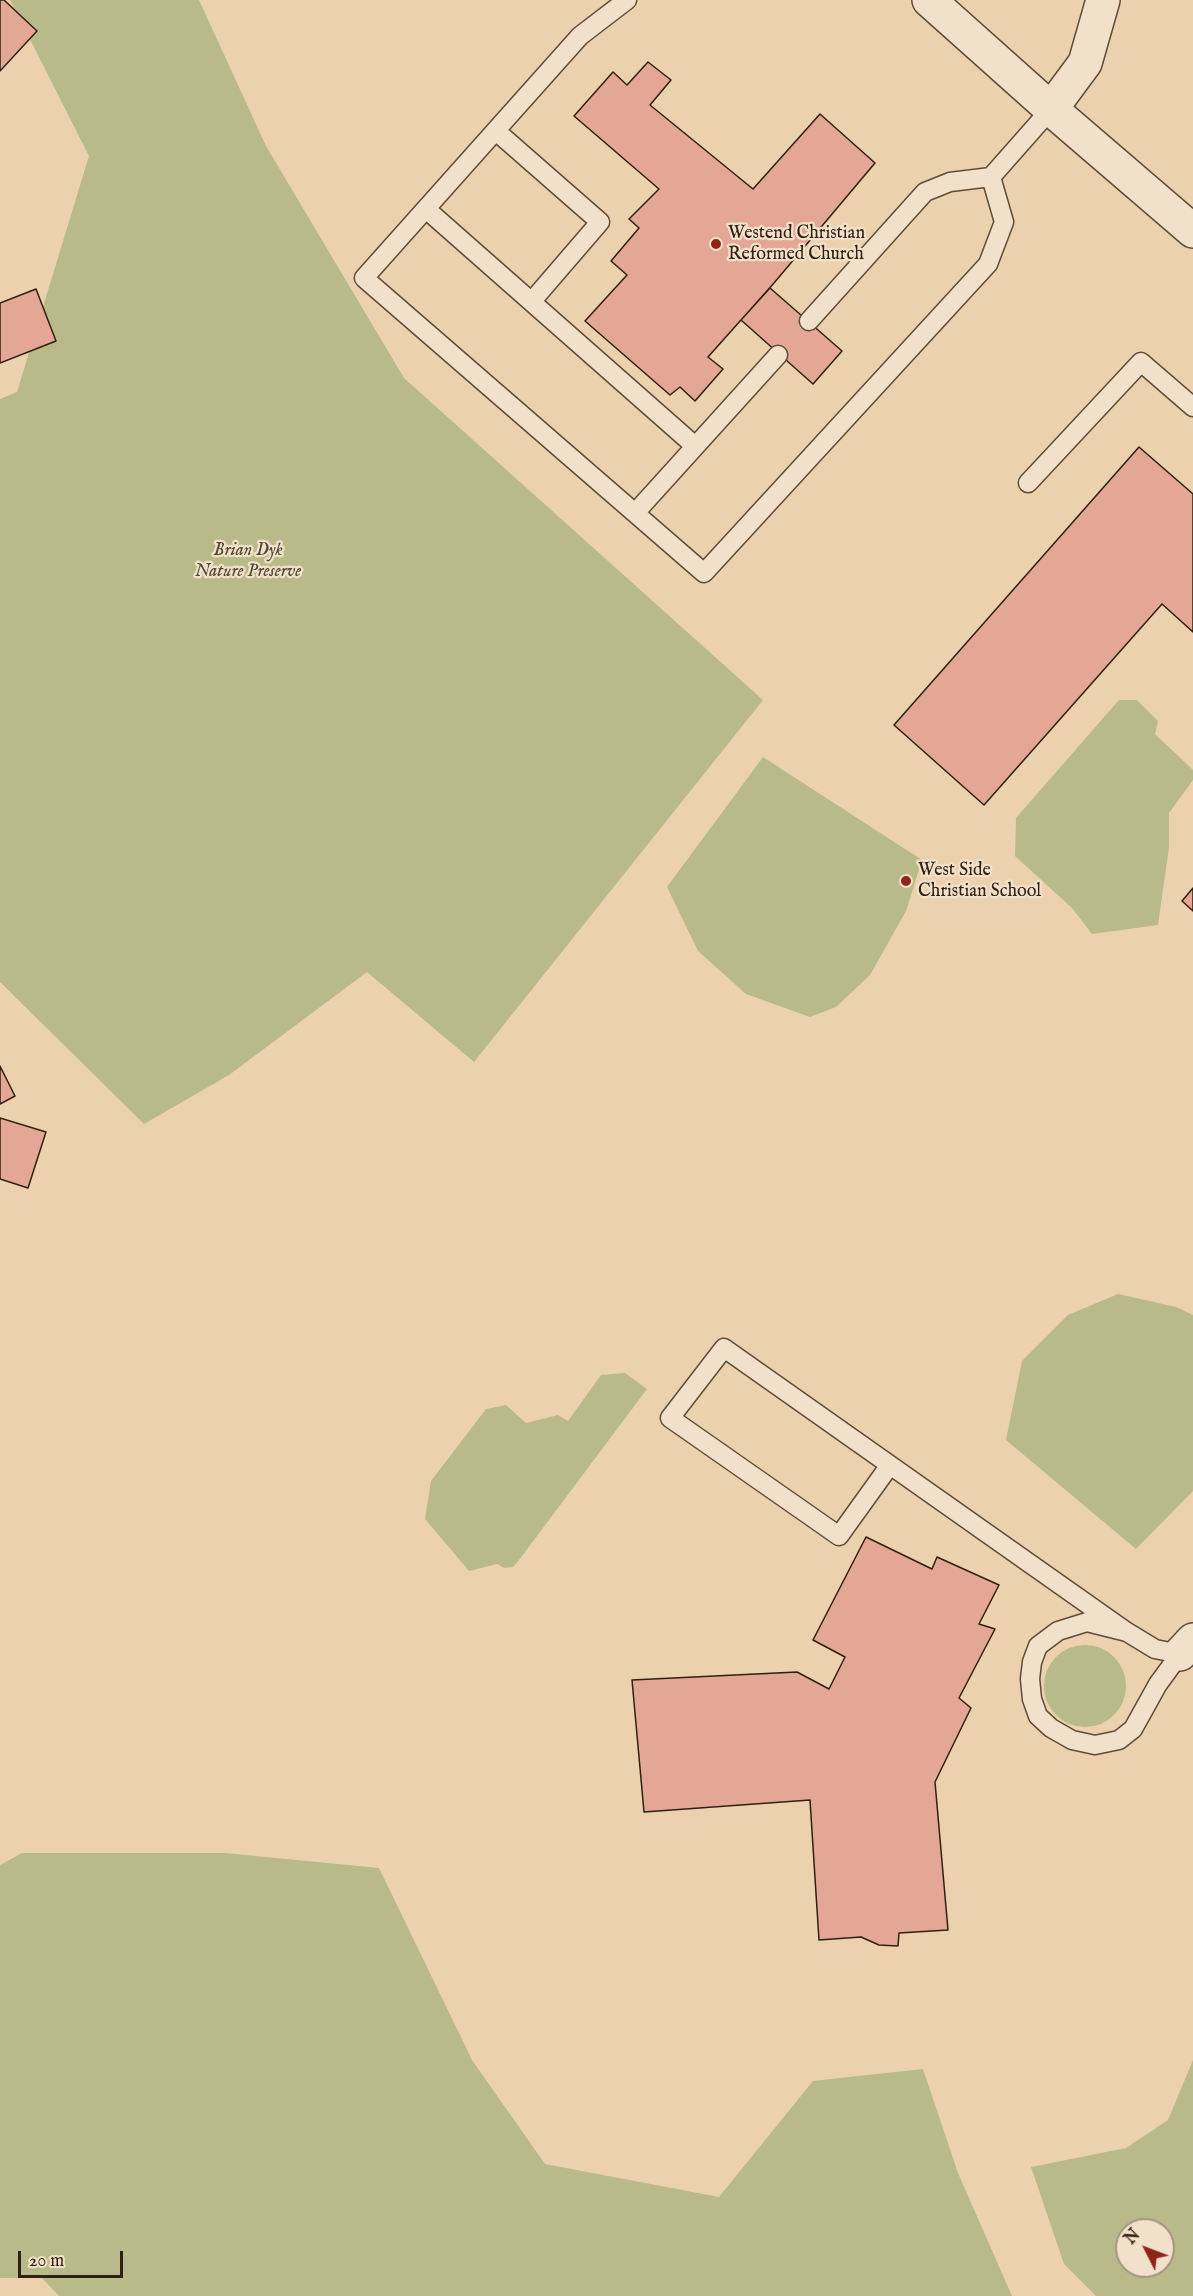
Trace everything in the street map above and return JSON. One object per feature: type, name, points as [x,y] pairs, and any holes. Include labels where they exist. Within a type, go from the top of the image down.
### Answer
[{"type":"street","points":[[929,0],[1193,231]]},
{"type":"street","points":[[1051,109],[1085,63],[1103,0]]},
{"type":"lane","points":[[627,0],[580,36],[364,278],[704,573],[988,264],[1004,222],[992,177]]},
{"type":"lane","points":[[809,321],[925,192],[950,182],[992,177],[1051,109]]},
{"type":"lane","points":[[496,131],[600,222],[532,301]]},
{"type":"lane","points":[[426,209],[695,446]]},
{"type":"lane","points":[[635,513],[778,355]]},
{"type":"lane","points":[[1028,483],[1141,362],[1193,407]]},
{"type":"lane","points":[[890,1465],[839,1536],[670,1418],[724,1348],[890,1465],[1126,1632],[1155,1649],[1186,1647]]},
{"type":"lane","points":[[1126,1632],[1086,1622],[1058,1631],[1038,1646],[1032,1662],[1030,1679],[1032,1699],[1038,1716],[1051,1728],[1072,1740],[1095,1745],[1119,1740],[1133,1729],[1158,1684],[1186,1647]]},
{"type":"green space","name":"Brian Dyk Nature Preserve","points":[[10,0],[199,0],[266,146],[404,378],[763,700],[474,1062],[367,972],[229,1075],[144,1124],[0,982],[0,399],[17,392],[89,156]]},
{"type":"green space","points":[[1119,700],[1137,700],[1158,721],[1155,734],[1193,770],[1193,780],[1169,813],[1169,847],[1158,925],[1092,934],[1072,908],[1015,856],[1016,818]]},
{"type":"green space","points":[[763,757],[922,860],[906,911],[870,975],[836,1007],[810,1017],[746,994],[698,951],[667,887]]},
{"type":"green space","points":[[1118,1294],[1176,1307],[1193,1315],[1193,1491],[1136,1549],[1006,1440],[1022,1361],[1068,1315]]},
{"type":"green space","points":[[625,1373],[647,1389],[519,1560],[513,1567],[504,1568],[497,1564],[469,1571],[425,1519],[431,1481],[486,1409],[506,1405],[526,1423],[558,1415],[568,1421],[601,1375]]},
{"type":"green space","points":[[1085,1645],[1101,1648],[1114,1657],[1123,1670],[1126,1686],[1123,1702],[1114,1715],[1101,1724],[1085,1727],[1069,1724],[1056,1715],[1047,1702],[1044,1686],[1047,1670],[1056,1657],[1069,1648]]},
{"type":"green space","points":[[22,1853],[225,1853],[379,1868],[472,2060],[545,2164],[719,2197],[813,2081],[923,2069],[958,2173],[1012,2296],[59,2296],[42,2278],[0,2278],[0,1865]]},
{"type":"green space","points":[[1193,2060],[1193,2296],[1096,2296],[1064,2264],[1031,2167],[1126,2148],[1168,2120]]},
{"type":"building","points":[[0,0],[4,0],[37,31],[0,71]]},
{"type":"building","name":"Westend Christian Reformed Church","points":[[648,62],[671,80],[650,105],[753,189],[820,114],[875,163],[708,357],[723,369],[695,401],[680,387],[670,395],[585,321],[627,275],[611,261],[639,228],[629,219],[659,189],[574,116],[613,72],[627,85]]},
{"type":"building","points":[[770,288],[842,351],[813,384],[741,320]]},
{"type":"building","points":[[36,289],[56,341],[0,363],[0,303]]},
{"type":"building","points":[[1139,447],[1193,494],[1193,632],[1162,604],[984,805],[894,725]]},
{"type":"building","points":[[1193,888],[1193,911],[1182,901]]},
{"type":"building","points":[[0,1066],[15,1096],[0,1104]]},
{"type":"building","points":[[0,1118],[46,1132],[28,1188],[0,1179]]},
{"type":"building","points":[[866,1537],[932,1569],[937,1557],[999,1585],[979,1624],[995,1629],[959,1698],[971,1708],[935,1782],[948,1930],[899,1933],[898,1946],[879,1945],[861,1937],[819,1940],[810,1800],[644,1812],[632,1680],[797,1672],[829,1689],[845,1657],[813,1640]]},
{"type":"place","name":"Westend Christian Reformed Church","points":[[716,244]]},
{"type":"place","name":"West Side Christian School","points":[[906,881]]}]
